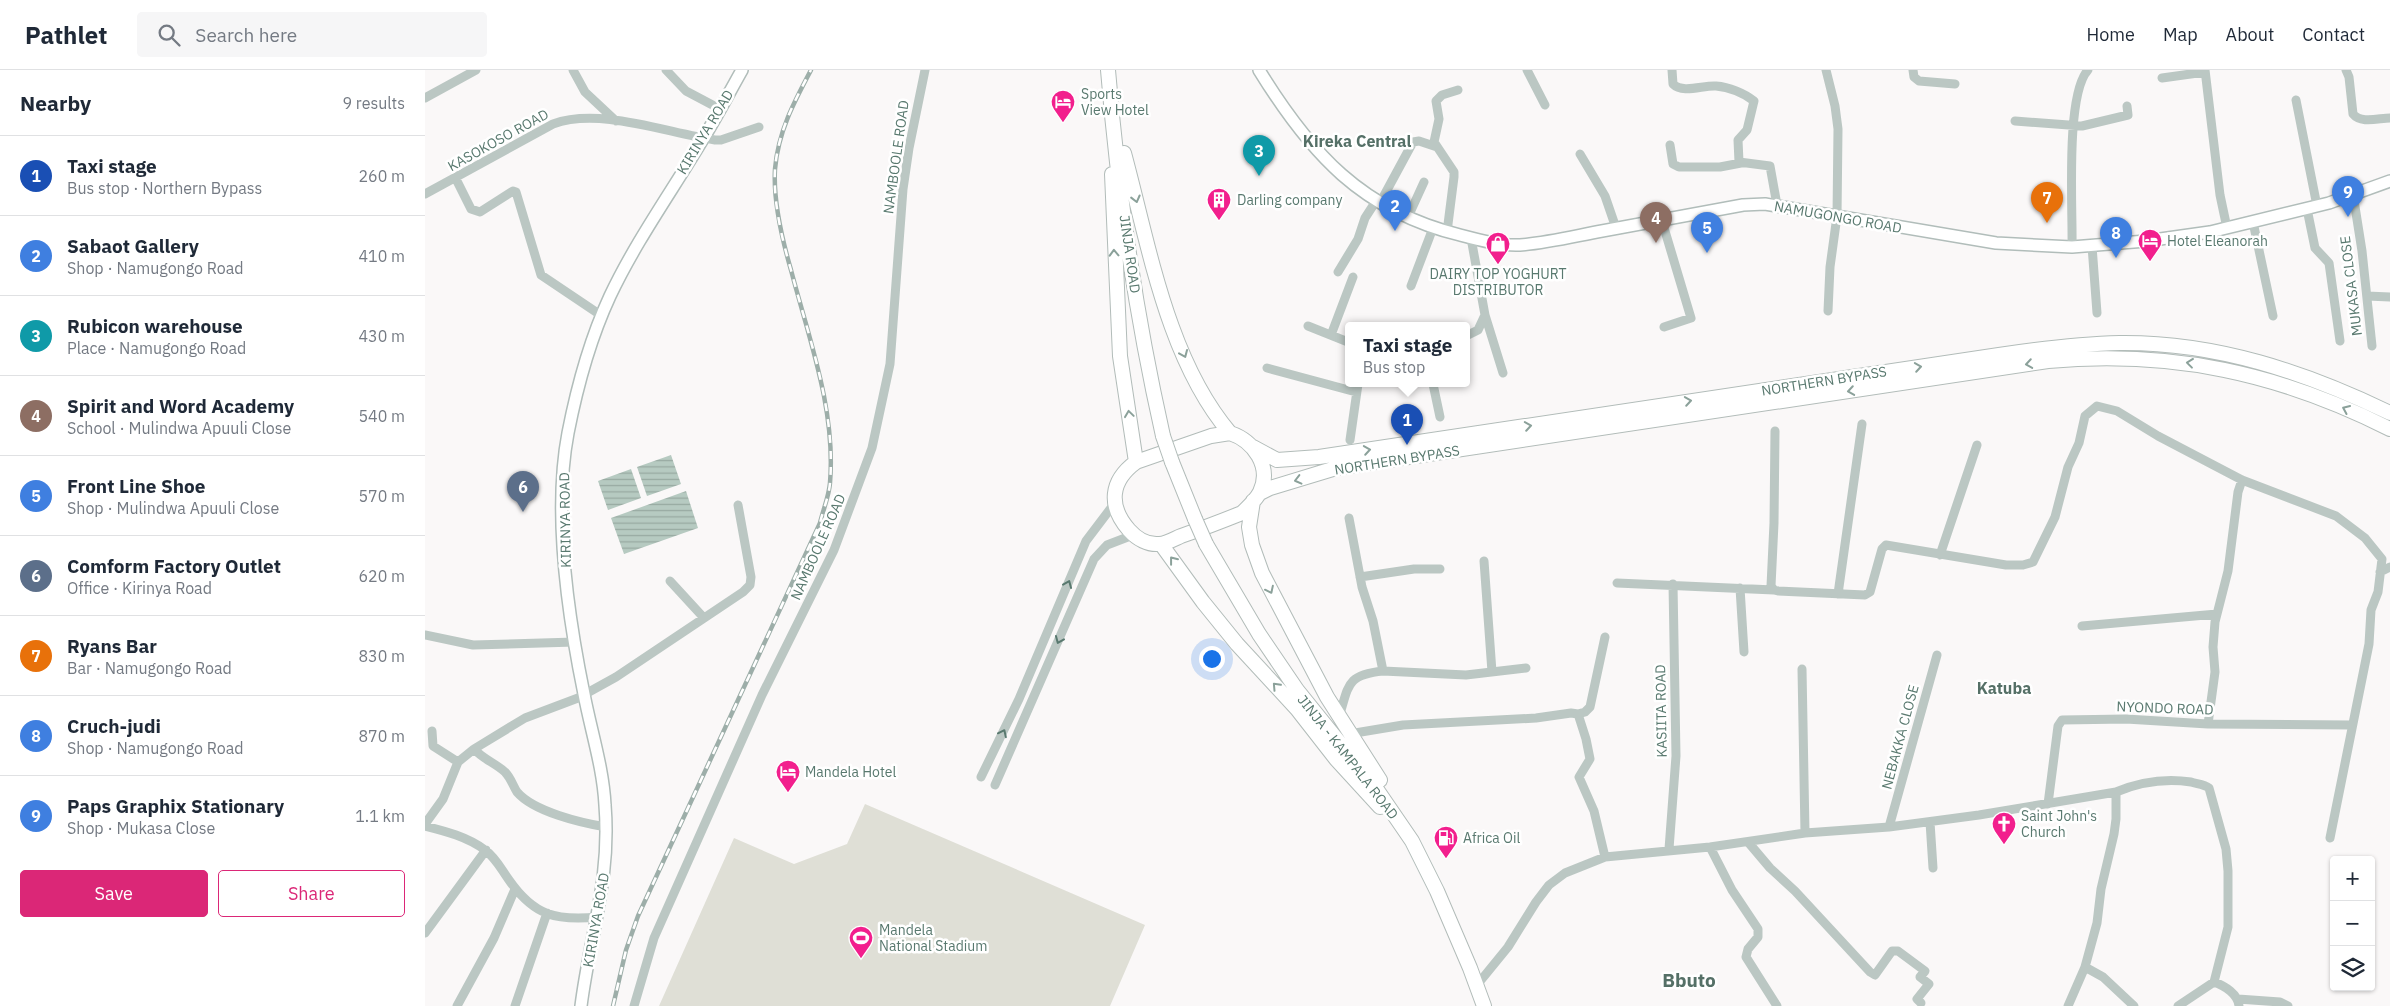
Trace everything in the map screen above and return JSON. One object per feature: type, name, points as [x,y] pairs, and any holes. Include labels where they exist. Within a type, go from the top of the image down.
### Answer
[{"type":"highway","name":"JINJA ROAD","points":[[1108,70],[1133,282],[1145,355],[1163,436],[1172,462]]},
{"type":"highway","points":[[1111,101],[1166,308],[1189,366],[1219,420],[1230,433],[1238,436],[1253,448],[1261,460],[1263,469],[1249,527],[1252,545],[1262,573],[1339,717],[1394,803],[1412,841]]},
{"type":"highway","points":[[1111,101],[1118,330],[1136,462]]},
{"type":"highway","name":"NORTHERN BYPASS","points":[[1253,448],[1277,460],[1319,457],[1999,355],[2073,345],[2121,343],[2181,346],[2265,362],[2314,379],[2390,413]]},
{"type":"highway","name":"NORTHERN BYPASS","points":[[1257,496],[1270,488],[1336,468],[2048,361],[2090,357],[2133,357],[2194,363],[2253,375],[2323,398],[2390,429]]},
{"type":"highway","points":[[1230,433],[1211,436],[1136,462],[1128,468],[1119,480],[1114,504],[1119,518],[1133,535],[1143,541],[1161,544],[1242,513],[1257,496]]},
{"type":"highway","name":"JINJA - KAMPALA ROAD","points":[[1172,462],[1206,544],[1253,625],[1297,690],[1373,784],[1412,841],[1437,891],[1484,1006]]},
{"type":"highway","points":[[1161,544],[1203,602],[1237,644],[1297,709],[1336,759],[1412,841]]},
{"type":"main road","name":"KIRINYA ROAD","points":[[581,1006],[606,871],[606,828],[601,767],[584,695],[567,591],[563,531],[564,460],[568,433],[586,359],[602,316],[637,244],[703,138],[742,70]]},
{"type":"main road","name":"NAMUGONGO ROAD","points":[[1259,70],[1310,144],[1334,169],[1378,202],[1433,228],[1471,238],[1520,245],[1743,205],[1777,205],[1996,242],[2072,247],[2092,246],[2146,241],[2227,228],[2312,208],[2390,181]]},
{"type":"street","points":[[425,98],[476,70]]},
{"type":"street","points":[[573,70],[585,92],[616,121]]},
{"type":"street","points":[[666,70],[686,91],[720,109]]},
{"type":"street","name":"NAMBOOLE ROAD","points":[[634,1006],[653,938],[762,695],[835,550],[872,448],[890,364],[903,189],[909,148],[925,70]]},
{"type":"street","points":[[1527,70],[1545,105]]},
{"type":"street","points":[[1672,70],[1673,84],[1679,88],[1716,86],[1747,96],[1754,101],[1747,130],[1738,140],[1739,162],[1741,164]]},
{"type":"street","points":[[1826,70],[1835,106],[1838,129],[1837,216],[1830,267],[1829,311]]},
{"type":"street","points":[[1913,70],[1914,77],[1919,81],[1955,84]]},
{"type":"street","points":[[2072,247],[2073,125],[2081,86],[2088,70]]},
{"type":"street","points":[[2346,70],[2349,77],[2353,114],[2355,117],[2362,119],[2390,118]]},
{"type":"street","points":[[2161,78],[2205,71],[2220,196],[2227,228]]},
{"type":"street","points":[[1447,232],[1454,172],[1437,147],[1435,136],[1439,119],[1436,100],[1442,95],[1458,90]]},
{"type":"street","points":[[2297,100],[2312,208],[2315,248],[2329,263],[2340,342]]},
{"type":"street","points":[[2015,121],[2090,125],[2128,116],[2127,106]]},
{"type":"street","name":"KASOKOSO ROAD","points":[[425,194],[553,124],[567,119],[583,118],[616,121],[721,140],[759,127]]},
{"type":"street","points":[[1339,272],[1357,240],[1365,218],[1378,202],[1415,141],[1437,147]]},
{"type":"street","points":[[1670,145],[1673,164],[1679,167],[1721,167],[1741,164],[1770,166],[1777,205]]},
{"type":"street","points":[[1580,154],[1605,196],[1616,228]]},
{"type":"street","points":[[455,179],[471,209],[475,212],[480,212],[513,191],[516,192],[541,275],[602,316]]},
{"type":"street","points":[[1408,217],[1424,182]]},
{"type":"street","name":"MUKASA CLOSE","points":[[2353,194],[2372,346]]},
{"type":"street","points":[[1662,221],[1691,318],[1664,328]]},
{"type":"street","points":[[2253,222],[2273,316]]},
{"type":"street","points":[[1411,286],[1433,228]]},
{"type":"street","points":[[1471,238],[1485,316],[1503,374]]},
{"type":"street","points":[[2092,246],[2097,313]]},
{"type":"street","points":[[1331,335],[1353,277]]},
{"type":"street","points":[[2367,296],[2390,297]]},
{"type":"street","points":[[1470,334],[1478,330],[1485,316]]},
{"type":"street","points":[[1308,326],[1345,341]]},
{"type":"street","points":[[1267,368],[1345,385]]},
{"type":"street","points":[[1434,387],[1440,418]]},
{"type":"street","points":[[1350,440],[1357,388]]},
{"type":"street","points":[[1617,583],[1673,584],[1865,596],[1869,592],[1882,549],[1886,545],[2006,565],[2023,565],[2033,562],[2055,517],[2068,468],[2079,443],[2085,416],[2097,406],[2117,412],[2242,480],[2317,508],[2352,526],[2382,559],[2378,592],[2371,610],[2369,644],[2330,838]]},
{"type":"street","points":[[1838,594],[1862,424]]},
{"type":"street","points":[[1774,590],[1771,577],[1775,523],[1775,431]]},
{"type":"street","points":[[1940,555],[1977,445]]},
{"type":"street","points":[[2208,724],[2215,672],[2213,647],[2217,614],[2228,571],[2238,492],[2242,480]]},
{"type":"street","points":[[598,917],[570,920],[547,914],[533,907],[515,888],[495,859],[486,850],[461,837],[425,825],[443,799],[458,762],[474,749],[525,718],[584,695],[645,659],[704,618],[719,610],[749,585],[751,570],[738,504]]},
{"type":"street","points":[[981,777],[1019,699],[1086,541],[1114,504]]},
{"type":"street","points":[[1349,518],[1360,577],[1373,621],[1383,671]]},
{"type":"street","points":[[995,785],[1094,559],[1107,545],[1133,535]]},
{"type":"street","points":[[1484,561],[1492,672]]},
{"type":"street","points":[[2380,572],[2390,567]]},
{"type":"street","points":[[1360,577],[1414,569],[1440,569]]},
{"type":"street","points":[[670,581],[704,618]]},
{"type":"street","name":"KASIITA ROAD","points":[[1669,849],[1676,756],[1673,584]]},
{"type":"street","points":[[1740,588],[1744,652]]},
{"type":"street","points":[[2082,626],[2217,614]]},
{"type":"street","points":[[425,635],[473,645],[575,642]]},
{"type":"street","points":[[1349,734],[1403,725],[1499,718],[1536,718],[1585,712],[1590,707],[1605,637]]},
{"type":"street","name":"NEBAKKA CLOSE","points":[[1889,827],[1937,655]]},
{"type":"street","points":[[1339,717],[1351,681],[1357,677],[1383,671],[1466,675],[1526,668]]},
{"type":"street","points":[[1802,669],[1805,833]]},
{"type":"street","points":[[1578,714],[1590,759],[1579,777],[1594,811],[1605,857]]},
{"type":"street","name":"NYONDO ROAD","points":[[2048,804],[2058,726],[2062,720],[2126,719],[2208,724],[2352,725]]},
{"type":"street","points":[[432,731],[433,746],[458,762]]},
{"type":"street","points":[[474,749],[504,772],[517,792],[530,802],[563,819],[606,828]]},
{"type":"street","points":[[1477,985],[1502,955],[1536,902],[1549,886],[1565,873],[1605,857],[1748,842],[1805,833],[1930,822],[2116,792],[2131,786],[2168,779],[2204,785],[2209,788],[2226,849],[2227,871],[2228,927],[2214,982],[2178,1006]]},
{"type":"street","points":[[2067,1006],[2085,967],[2097,923],[2101,889],[2114,834],[2116,792]]},
{"type":"street","points":[[1930,822],[1933,868]]},
{"type":"street","points":[[1748,842],[1770,868],[1795,891],[1870,972],[1875,975],[1892,951],[1898,951],[1925,971],[1920,977],[1929,984],[1917,999],[1921,1003]]},
{"type":"street","points":[[1710,846],[1732,890],[1758,929],[1758,937],[1748,949],[1746,957],[1777,1006]]},
{"type":"street","points":[[425,933],[486,850]]},
{"type":"street","points":[[457,1006],[494,938],[515,888]]},
{"type":"street","points":[[515,1006],[547,914]]},
{"type":"street","points":[[2085,967],[2103,977],[2133,1006]]},
{"type":"street","points":[[2214,982],[2233,993],[2239,1003],[2280,1002],[2288,1006]]},
{"type":"shaded area","points":[[671,455],[681,484],[647,496],[637,467]]},
{"type":"shaded area","points":[[631,469],[641,498],[608,510],[598,481]]},
{"type":"shaded area","points":[[686,491],[698,528],[624,554],[611,518]]},
{"type":"shaded area","points":[[865,804],[1145,925],[1110,1006],[659,1006],[734,838],[794,864],[847,844]]},
{"type":"railway","points":[[613,1006],[626,950],[638,916],[820,523],[828,493],[831,456],[825,402],[813,348],[781,233],[775,194],[775,169],[779,142],[793,106],[811,70]]},
{"type":"place","name":"Sports View Hotel","points":[[1063,123]]},
{"type":"place","name":"Rubicon warehouse","points":[[1259,176]]},
{"type":"place","name":"Paps Graphix Stationary","points":[[2348,217]]},
{"type":"place","name":"Darling company","points":[[1219,221]]},
{"type":"place","name":"Ryans Bar","points":[[2047,223]]},
{"type":"place","name":"Sabaot Gallery","points":[[1395,231]]},
{"type":"place","name":"Spirit and Word Academy","points":[[1656,243]]},
{"type":"place","name":"Front Line Shoe","points":[[1707,253]]},
{"type":"place","name":"Cruch-judi","points":[[2116,258]]},
{"type":"place","name":"Hotel Eleanorah","points":[[2150,262]]},
{"type":"place","name":"DAIRY TOP YOGHURT DISTRIBUTOR","points":[[1498,265]]},
{"type":"place","name":"Taxi stage","points":[[1407,445]]},
{"type":"place","name":"Comform Factory Outlet","points":[[523,512]]},
{"type":"place","name":"Mandela Hotel","points":[[788,793]]},
{"type":"place","name":"Saint John's Church","points":[[2004,845]]},
{"type":"place","name":"Africa Oil","points":[[1446,859]]},
{"type":"place","name":"Mandela National Stadium","points":[[861,959]]},
{"type":"district","name":"Kireka Central","points":[[1357,141]]},
{"type":"district","name":"Katuba","points":[[2004,688]]},
{"type":"district","name":"Bbuto","points":[[1689,980]]}]
